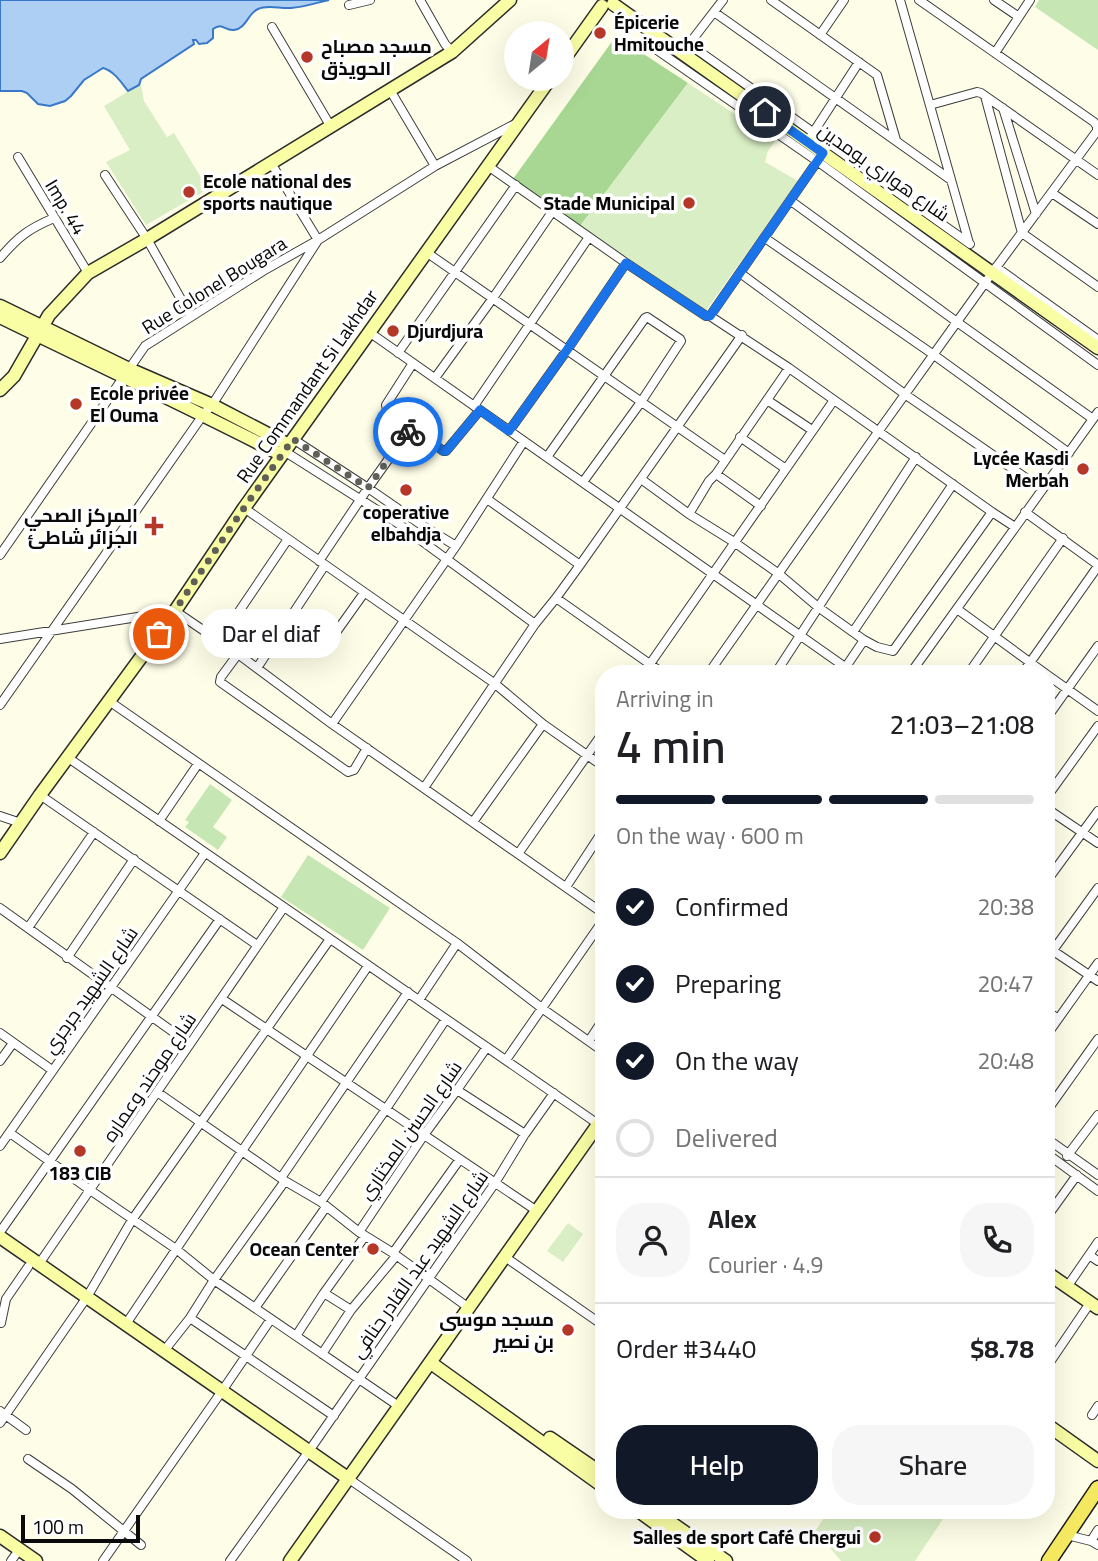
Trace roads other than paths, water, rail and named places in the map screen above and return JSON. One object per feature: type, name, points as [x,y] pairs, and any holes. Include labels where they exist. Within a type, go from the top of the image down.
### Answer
[{"type":"main road","points":[[0,390],[14,376],[49,315],[88,273],[452,52],[510,0]]},
{"type":"main road","points":[[574,46],[606,3]]},
{"type":"main road","name":"شارع هواري بومدين","points":[[606,3],[659,37],[686,49],[810,137],[820,157],[1098,348]]},
{"type":"main road","name":"Rue Commandant Si Lakhdar","points":[[0,853],[175,611],[244,508],[541,91]]},
{"type":"main road","points":[[0,306],[39,331],[126,374],[287,447]]},
{"type":"main road","points":[[0,317],[39,331]]},
{"type":"main road","points":[[290,1561],[595,1129]]},
{"type":"main road","points":[[0,1235],[34,1266]]},
{"type":"main road","points":[[0,1247],[34,1266],[347,1482]]},
{"type":"main road","points":[[1055,1278],[1094,1306]]},
{"type":"main road","points":[[84,1300],[126,1324],[220,1394]]},
{"type":"main road","points":[[433,1360],[595,1469]]},
{"type":"main road","points":[[433,1360],[595,1480]]},
{"type":"main road","points":[[1055,1430],[1098,1461]]},
{"type":"main road","points":[[1049,1561],[1098,1488]]},
{"type":"main road","points":[[650,1519],[708,1561]]},
{"type":"main road","points":[[666,1519],[726,1561]]},
{"type":"main road","points":[[0,1536],[15,1556],[36,1561]]},
{"type":"street","points":[[349,5],[370,0]]},
{"type":"street","points":[[420,0],[452,52]]},
{"type":"street","points":[[686,49],[723,0]]},
{"type":"street","points":[[771,0],[877,75],[896,140]]},
{"type":"street","points":[[900,0],[975,261]]},
{"type":"street","points":[[714,665],[878,432],[1097,131],[1094,122],[919,0]]},
{"type":"street","points":[[994,0],[1019,17]]},
{"type":"street","points":[[995,53],[1030,0]]},
{"type":"street","points":[[820,35],[840,1]]},
{"type":"street","points":[[714,12],[951,180]]},
{"type":"street","points":[[272,27],[331,127]]},
{"type":"street","points":[[659,37],[654,48],[820,157],[991,275],[1098,340]]},
{"type":"street","points":[[859,62],[810,137],[970,244]]},
{"type":"street","points":[[390,90],[435,166]]},
{"type":"street","points":[[930,104],[977,92],[1098,175]]},
{"type":"street","points":[[985,96],[1022,233],[1098,287]]},
{"type":"street","points":[[1003,108],[1036,214]]},
{"type":"street","name":"Rue Colonel Bougara","points":[[0,555],[145,346],[435,166],[519,122]]},
{"type":"street","name":"Imp. 44","points":[[18,157],[88,273]]},
{"type":"street","points":[[710,316],[820,157]]},
{"type":"street","points":[[0,705],[208,410],[318,240],[271,163]]},
{"type":"street","points":[[488,166],[626,263],[706,316],[741,335],[1015,527]]},
{"type":"street","points":[[105,174],[147,239],[191,317]]},
{"type":"street","points":[[398,352],[516,185]]},
{"type":"street","points":[[1052,193],[1098,224]]},
{"type":"street","points":[[790,201],[957,322],[1096,416],[917,665]]},
{"type":"street","points":[[435,378],[552,212]]},
{"type":"street","points":[[0,258],[31,228],[54,218]]},
{"type":"street","points":[[413,363],[386,405],[386,412],[394,420],[446,451],[589,237]]},
{"type":"street","points":[[765,238],[1069,453]]},
{"type":"street","points":[[426,252],[725,460]]},
{"type":"street","points":[[509,431],[626,263]]},
{"type":"street","points":[[740,273],[906,395],[1042,489]]},
{"type":"street","points":[[991,275],[1098,365]]},
{"type":"street","points":[[547,457],[645,318],[680,339],[641,402],[583,482]]},
{"type":"street","points":[[369,332],[713,573],[837,665]]},
{"type":"street","points":[[424,788],[535,624],[621,508],[741,335]]},
{"type":"street","points":[[689,514],[709,481],[789,368]]},
{"type":"street","points":[[767,400],[812,430]]},
{"type":"street","points":[[556,598],[650,664],[834,400]]},
{"type":"street","points":[[257,668],[368,488],[410,429]]},
{"type":"street","points":[[740,437],[786,469]]},
{"type":"street","points":[[332,724],[456,546],[524,441]]},
{"type":"street","points":[[287,447],[368,488],[456,546]]},
{"type":"street","points":[[287,447],[396,522],[535,624]]},
{"type":"street","points":[[781,665],[916,457]]},
{"type":"street","points":[[716,474],[761,506]]},
{"type":"street","points":[[641,479],[779,573],[818,607],[863,640],[893,651],[992,512]]},
{"type":"street","points":[[853,632],[953,484]]},
{"type":"street","points":[[487,499],[580,565]]},
{"type":"street","points":[[244,508],[494,683],[543,724],[595,761]]},
{"type":"street","points":[[1025,512],[1098,565],[1028,665]]},
{"type":"street","points":[[974,665],[1063,538]]},
{"type":"street","points":[[219,641],[288,540]]},
{"type":"street","points":[[327,645],[364,593]]},
{"type":"street","points":[[957,609],[1034,665]]},
{"type":"street","points":[[0,639],[175,611],[595,908]]},
{"type":"street","points":[[846,665],[863,640]]},
{"type":"street","points":[[1055,706],[1098,646]]},
{"type":"street","points":[[238,654],[220,682],[348,772],[354,770],[367,748]]},
{"type":"street","points":[[1055,680],[1098,711]]},
{"type":"street","points":[[109,701],[457,943],[595,1045]]},
{"type":"street","points":[[473,822],[543,724]]},
{"type":"street","points":[[1055,786],[1098,726]]},
{"type":"street","points":[[518,854],[595,744]]},
{"type":"street","points":[[67,757],[486,1047],[554,1093],[595,1117]]},
{"type":"street","points":[[159,821],[198,764]]},
{"type":"street","points":[[40,795],[257,945]]},
{"type":"street","points":[[1055,870],[1098,811]]},
{"type":"street","points":[[1055,814],[1098,843]]},
{"type":"street","points":[[0,816],[21,823]]},
{"type":"street","points":[[28,928],[94,832]]},
{"type":"street","points":[[566,887],[595,843]]},
{"type":"street","name":"شارع الشهيد جرجري","points":[[0,1146],[205,853]]},
{"type":"street","points":[[67,958],[134,859]]},
{"type":"street","points":[[1055,942],[1098,888]]},
{"type":"street","name":"شارع موحند وعماره","points":[[1,1323],[6,1299],[90,1190],[284,907]]},
{"type":"street","points":[[0,908],[190,1044]]},
{"type":"street","points":[[0,1235],[220,919]]},
{"type":"street","points":[[506,1060],[595,932]]},
{"type":"street","points":[[0,1423],[3,1413],[84,1300],[132,1220],[330,939]]},
{"type":"street","points":[[419,1000],[457,943]]},
{"type":"street","points":[[1055,951],[1098,981]]},
{"type":"street","points":[[1055,1022],[1098,963]]},
{"type":"street","points":[[126,1324],[369,966]]},
{"type":"street","points":[[164,1351],[190,1318],[408,992]]},
{"type":"street","points":[[222,999],[537,1211]]},
{"type":"street","points":[[255,1308],[446,1018]]},
{"type":"street","points":[[589,1041],[595,1032]]},
{"type":"street","points":[[0,1033],[52,1070]]},
{"type":"street","points":[[1055,1099],[1098,1039]]},
{"type":"street","points":[[0,1061],[13,1042]]},
{"type":"street","name":"شارع الحسن المختاري","points":[[296,1336],[424,1135],[486,1047]]},
{"type":"street","points":[[457,1090],[525,1134]]},
{"type":"street","points":[[157,1092],[323,1204],[469,1308]]},
{"type":"street","name":"شارع الشهيد عبد القادر حنافي","points":[[230,1561],[334,1416],[554,1093]]},
{"type":"street","points":[[1061,1164],[1098,1115]]},
{"type":"street","points":[[10,1133],[176,1249],[214,1280],[400,1407]]},
{"type":"street","points":[[1055,1144],[1098,1175]]},
{"type":"street","points":[[322,1354],[460,1159]]},
{"type":"street","points":[[1055,1160],[1098,1190]]},
{"type":"street","points":[[1055,1206],[1077,1175]]},
{"type":"street","points":[[1067,1287],[1098,1242]]},
{"type":"street","points":[[1089,1255],[1098,1261]]},
{"type":"street","points":[[505,1257],[595,1320]]},
{"type":"street","points":[[324,1293],[351,1310]]},
{"type":"street","points":[[1055,1356],[1094,1306]]},
{"type":"street","points":[[190,1318],[334,1416]]},
{"type":"street","points":[[103,1561],[271,1319]]},
{"type":"street","points":[[1092,1415],[1098,1406]]},
{"type":"street","points":[[3,1413],[26,1430]]},
{"type":"street","points":[[28,1459],[72,1489],[141,1545]]},
{"type":"street","points":[[347,1482],[467,1561]]},
{"type":"street","points":[[1067,1535],[1094,1543],[1098,1530]]},
{"type":"water","points":[[0,0],[329,0],[296,7],[258,9],[238,29],[219,26],[213,29],[213,38],[207,43],[199,44],[193,40],[194,44],[141,79],[139,85],[128,91],[114,74],[103,68],[84,80],[65,101],[50,106],[38,104],[22,91],[0,91]]},
{"type":"place","name":"Épicerie Hmitouche","points":[[600,33]]},
{"type":"place","name":"مسجد مصباح الحويذق","points":[[307,57]]},
{"type":"place","name":"Ecole national des sports nautique","points":[[189,192]]},
{"type":"place","name":"Stade Municipal","points":[[689,203]]},
{"type":"place","name":"Djurdjura","points":[[393,331]]},
{"type":"place","name":"Ecole privée El Ouma","points":[[76,404]]},
{"type":"place","name":"Lycée Kasdi Merbah","points":[[1083,469]]},
{"type":"place","name":"coperative elbahdja","points":[[406,490]]},
{"type":"place","name":"المركز الصحي الجزائر شاطئ","points":[[154,526]]},
{"type":"place","name":"Dar el diaf","points":[[159,634]]},
{"type":"place","name":"183 CIB","points":[[80,1151]]},
{"type":"place","name":"Ocean Center","points":[[373,1249]]},
{"type":"place","name":"مسجد موسى بن نصير","points":[[568,1330]]},
{"type":"place","name":"Salles de sport Café Chergui","points":[[875,1537]]}]
